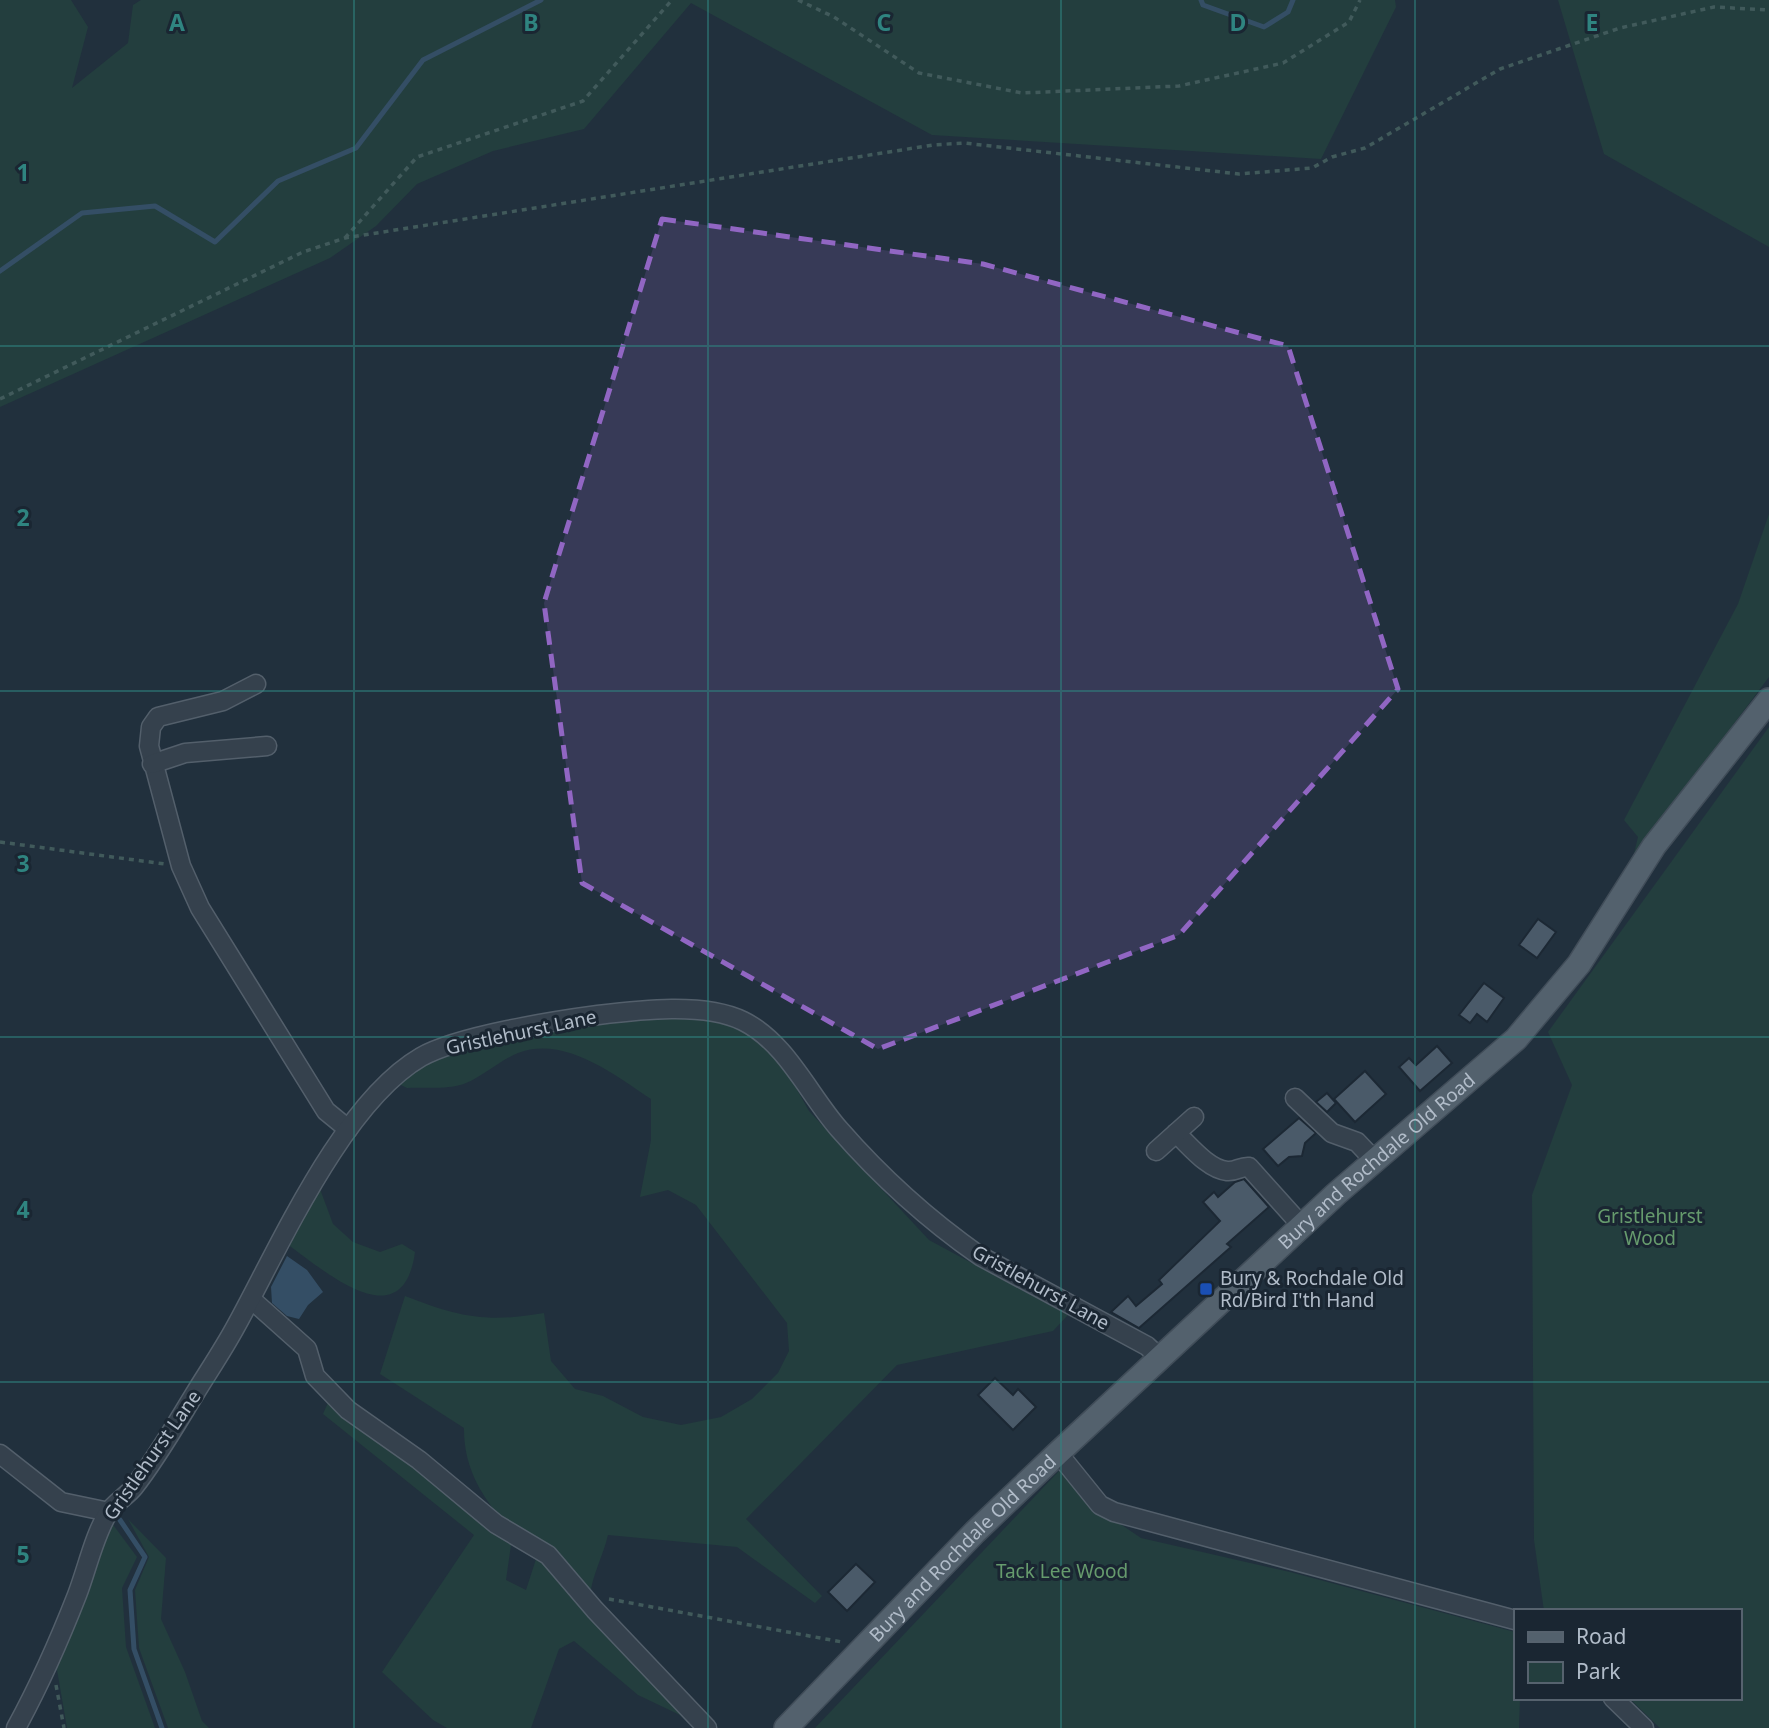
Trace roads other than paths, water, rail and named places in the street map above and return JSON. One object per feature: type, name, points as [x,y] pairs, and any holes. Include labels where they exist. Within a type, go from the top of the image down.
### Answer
[{"type":"main road","name":"Bury and Rochdale Old Road","points":[[786,1728],[975,1532],[1058,1453],[1302,1226],[1516,1039],[1578,964],[1654,846],[1769,700]]},
{"type":"street","points":[[256,684],[223,701],[158,717],[149,736],[152,764],[181,866],[200,908],[326,1111],[348,1129]]},
{"type":"street","points":[[152,764],[185,753],[267,746]]},
{"type":"street","name":"Gristlehurst Lane","points":[[16,1728],[51,1662],[108,1512],[133,1489],[185,1410],[251,1299],[297,1211],[348,1129],[401,1072],[419,1058],[439,1049],[543,1024],[627,1012],[688,1011],[733,1016],[749,1024],[764,1037],[803,1079],[818,1105],[864,1157],[957,1240],[980,1256],[1147,1346],[1160,1358]]},
{"type":"street","points":[[1295,1098],[1332,1133],[1357,1142],[1375,1161]]},
{"type":"street","points":[[1156,1151],[1194,1117]]},
{"type":"street","points":[[1176,1133],[1213,1167],[1233,1171],[1244,1166],[1249,1167],[1302,1226]]},
{"type":"street","points":[[251,1299],[307,1349],[315,1376],[348,1410],[419,1460],[496,1524],[548,1555],[708,1728]]},
{"type":"street","points":[[1058,1453],[1100,1505],[1114,1512],[1514,1620]]},
{"type":"street","points":[[0,1454],[61,1502],[108,1512]]},
{"type":"street","points":[[1615,1700],[1644,1728]]},
{"type":"water","points":[[287,1256],[307,1270],[323,1292],[308,1305],[299,1319],[287,1316],[272,1303],[271,1287]]},
{"type":"waterway","points":[[0,271],[82,213],[155,206],[215,242],[278,181],[356,148],[423,60],[541,0]]},
{"type":"waterway","points":[[1201,0],[1203,5],[1264,27],[1288,12],[1293,0]]},
{"type":"waterway","points":[[120,1520],[145,1557],[130,1590],[134,1649],[162,1728]]},
{"type":"place","name":"Bury & Rochdale Old Rd/Bird I'th Hand","points":[[1206,1289]]},
{"type":"park label","name":"Gristlehurst Wood","points":[[1650,1227]]},
{"type":"park label","name":"Tack Lee Wood","points":[[1062,1571]]}]
